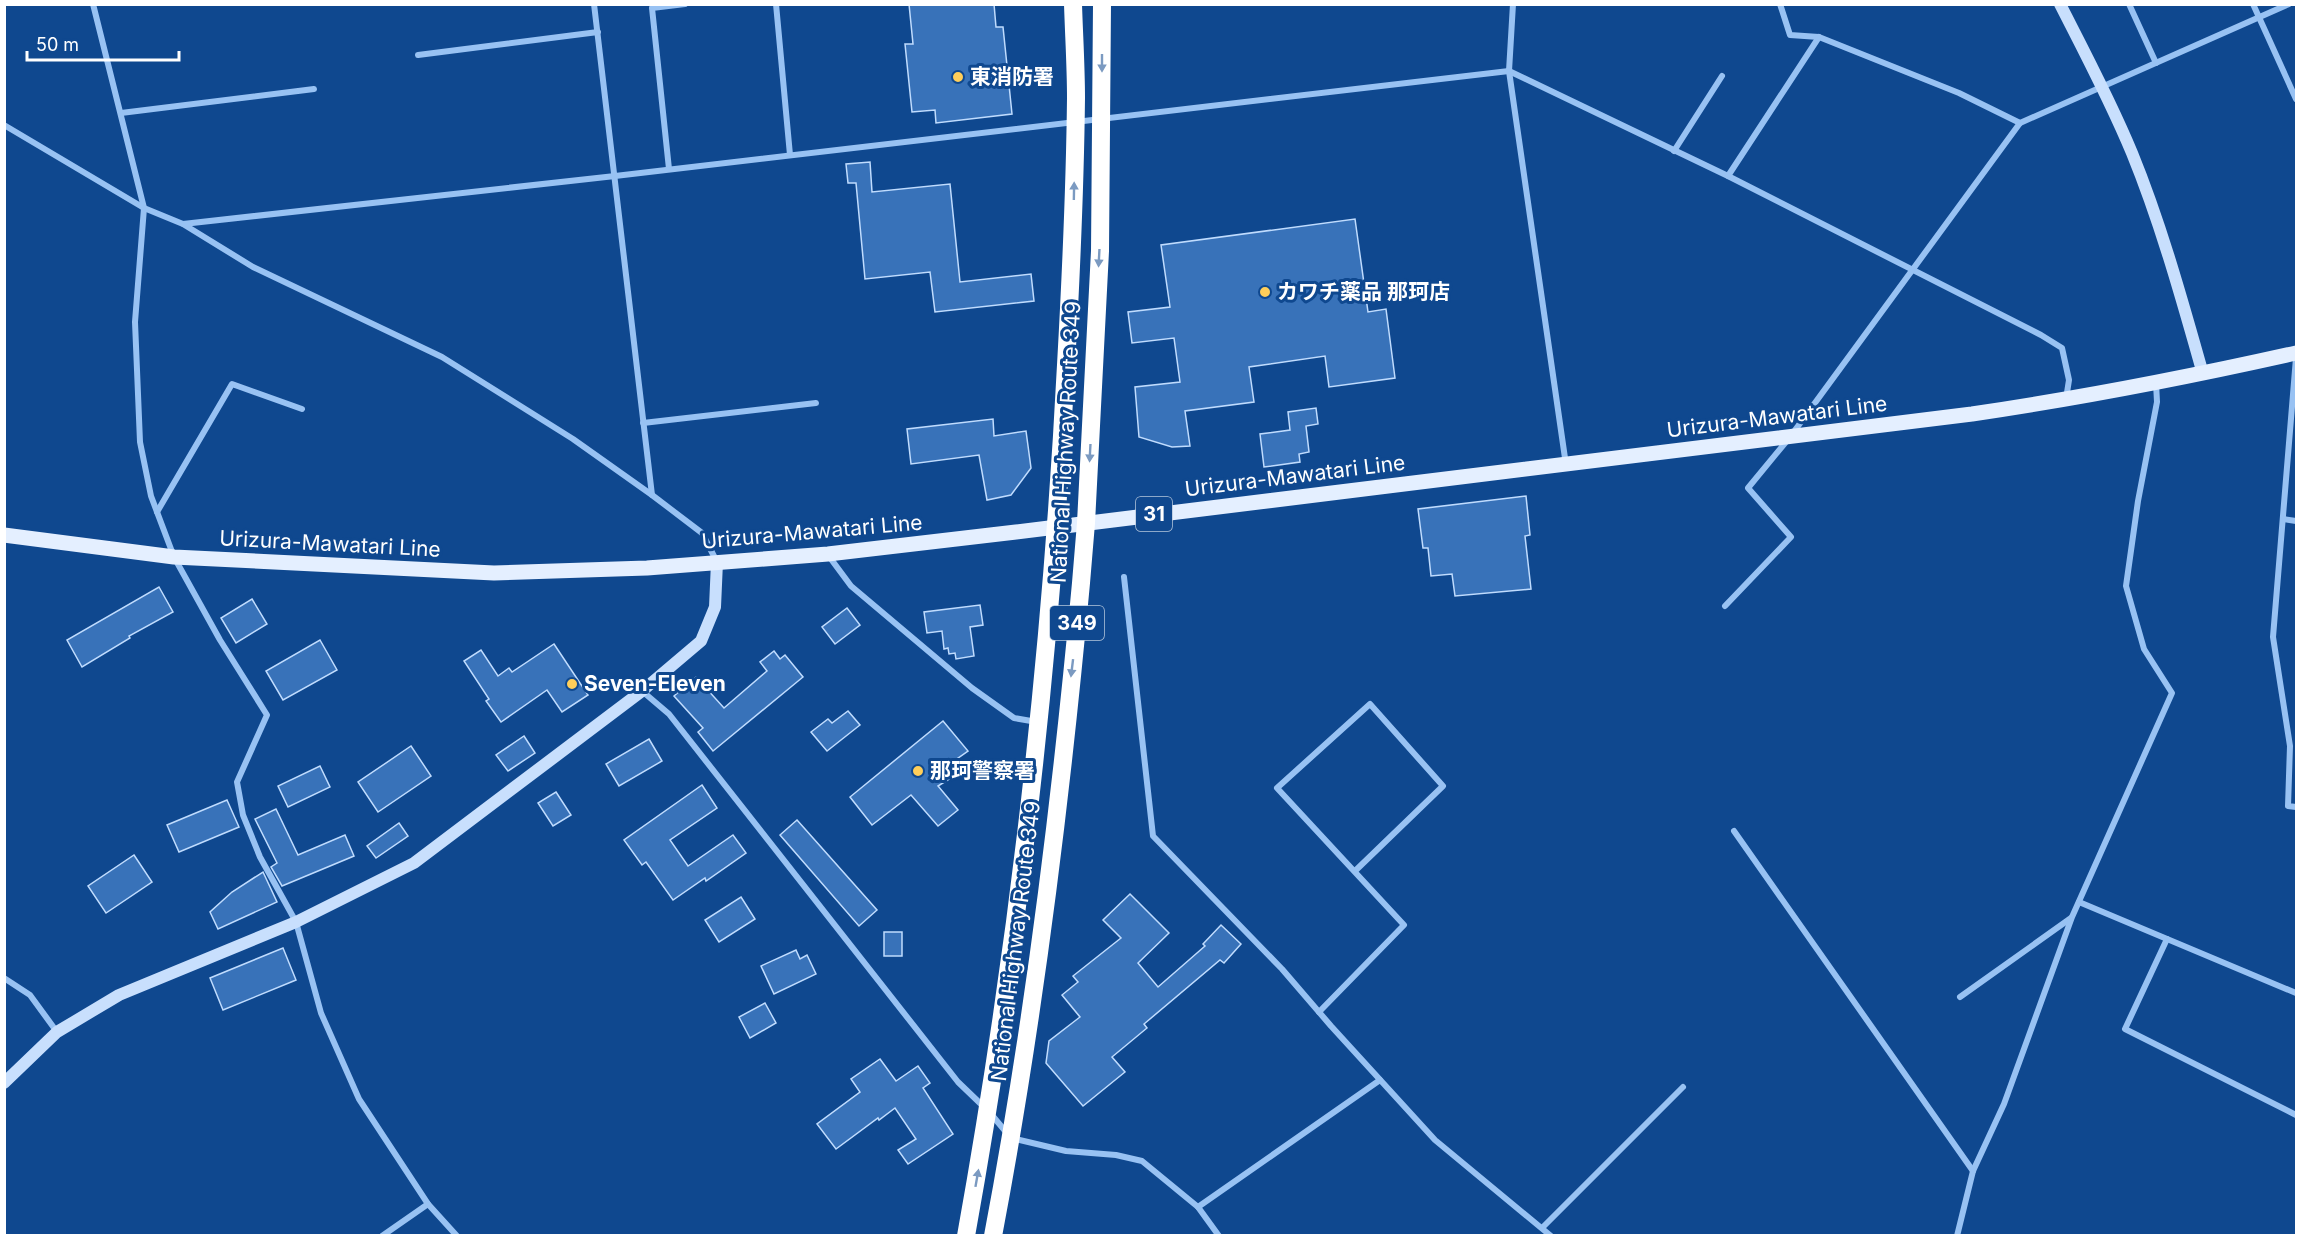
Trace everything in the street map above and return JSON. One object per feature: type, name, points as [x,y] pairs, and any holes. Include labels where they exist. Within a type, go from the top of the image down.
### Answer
[{"type":"highway","name":"National Highway Route 349","points":[[966,1236],[989,1111],[1040,723],[1057,527],[1072,249],[1075,122],[1073,4]]},
{"type":"highway","name":"National Highway Route 349","points":[[993,1236],[1039,961],[1077,625],[1086,523],[1100,251],[1102,4]]},
{"type":"main road","name":"Urizura-Mawatari Line","points":[[4,535],[174,557],[494,573],[647,568],[828,554],[1566,465],[2066,400],[2203,374],[2296,353]]},
{"type":"street","points":[[93,4],[144,208],[135,321],[140,442],[151,496],[174,557],[220,640],[267,715],[237,782],[243,815],[260,857],[296,922],[321,1013],[359,1099],[428,1204],[457,1236]]},
{"type":"street","points":[[594,4],[652,495]]},
{"type":"street","points":[[669,169],[652,8],[685,4]]},
{"type":"street","points":[[776,4],[790,155]]},
{"type":"street","points":[[1513,4],[1509,70],[1566,465]]},
{"type":"street","points":[[1780,4],[1790,35],[1819,37],[1959,93],[2020,123]]},
{"type":"street","points":[[2060,4],[2102,88],[2151,202],[2203,374]]},
{"type":"street","points":[[2128,4],[2156,63]]},
{"type":"street","points":[[2253,4],[2296,99]]},
{"type":"street","points":[[1725,606],[1791,537],[1748,488],[1790,437],[2020,123],[2289,4]]},
{"type":"street","points":[[418,55],[598,32]]},
{"type":"street","points":[[1728,177],[1819,37]]},
{"type":"street","points":[[183,224],[615,176],[1509,70],[1674,150],[2041,335],[2062,348],[2069,380],[2066,400]]},
{"type":"street","points":[[1674,150],[1722,76]]},
{"type":"street","points":[[121,113],[314,89]]},
{"type":"street","points":[[4,125],[144,208],[183,224],[254,267],[442,357],[573,439],[652,495],[702,533],[717,562],[715,607],[701,641],[642,691],[414,862],[296,922],[119,995],[57,1032],[4,1083]]},
{"type":"street","points":[[2296,358],[2273,637],[2293,746],[2288,806],[2296,807]]},
{"type":"street","points":[[1957,1236],[1973,1171],[2004,1104],[2072,917],[2172,693],[2144,649],[2126,586],[2138,501],[2157,402],[2156,383]]},
{"type":"street","points":[[157,512],[232,384],[302,409]]},
{"type":"street","points":[[643,423],[816,403]]},
{"type":"street","points":[[2283,519],[2296,520]]},
{"type":"street","points":[[828,554],[851,586],[972,688],[1014,718],[1040,723]]},
{"type":"street","points":[[1124,577],[1153,836],[1282,969],[1318,1012],[1435,1140],[1543,1227],[1551,1236]]},
{"type":"street","points":[[642,691],[669,714],[958,1082],[989,1111],[1011,1138],[1066,1151],[1116,1155],[1142,1161],[1198,1207],[1219,1236]]},
{"type":"street","points":[[1318,1012],[1404,925],[1277,788],[1370,704],[1443,786],[1355,872]]},
{"type":"street","points":[[1734,831],[1973,1171]]},
{"type":"street","points":[[2079,902],[2296,993]]},
{"type":"street","points":[[1960,997],[2072,917]]},
{"type":"street","points":[[2167,939],[2125,1029],[2296,1115]]},
{"type":"street","points":[[4,978],[30,995],[57,1032]]},
{"type":"street","points":[[1198,1207],[1380,1080]]},
{"type":"street","points":[[1543,1227],[1683,1087]]},
{"type":"street","points":[[382,1236],[428,1204]]},
{"type":"building","name":"東消防署","points":[[909,4],[994,4],[996,27],[1003,27],[1012,114],[936,123],[935,110],[912,112],[905,44],[913,44]]},
{"type":"building","points":[[870,162],[872,192],[950,184],[960,282],[1031,274],[1034,301],[935,312],[930,272],[865,279],[856,183],[848,183],[846,164]]},
{"type":"building","points":[[1355,219],[1368,312],[1386,309],[1395,378],[1329,387],[1325,356],[1249,367],[1254,402],[1185,411],[1190,446],[1172,447],[1139,437],[1135,387],[1180,382],[1174,338],[1132,343],[1128,312],[1170,307],[1161,245]]},
{"type":"building","points":[[1316,408],[1318,424],[1306,426],[1309,452],[1299,454],[1300,462],[1264,467],[1260,434],[1290,430],[1288,412]]},
{"type":"building","points":[[993,419],[994,436],[1026,431],[1031,468],[1011,495],[987,500],[979,455],[911,464],[907,429]]},
{"type":"building","points":[[1526,496],[1530,535],[1525,536],[1531,589],[1455,596],[1452,574],[1431,576],[1428,548],[1423,548],[1418,509]]},
{"type":"building","points":[[159,587],[173,612],[129,636],[130,638],[82,667],[67,640]]},
{"type":"building","points":[[252,599],[267,624],[236,643],[221,618]]},
{"type":"building","points":[[980,605],[983,625],[970,627],[974,656],[956,659],[955,653],[949,654],[948,648],[944,649],[942,631],[927,633],[924,612]]},
{"type":"building","points":[[847,608],[860,625],[835,644],[822,627]]},
{"type":"building","points":[[320,640],[337,670],[283,700],[266,671]]},
{"type":"building","points":[[554,644],[588,695],[562,712],[547,690],[501,722],[486,701],[489,699],[464,661],[481,650],[498,676],[509,668],[512,672]]},
{"type":"building","points":[[774,651],[780,659],[785,655],[803,677],[713,751],[698,732],[703,728],[674,696],[696,677],[724,708],[767,671],[760,662]]},
{"type":"building","points":[[848,711],[860,725],[827,751],[811,732],[828,719],[832,723]]},
{"type":"building","name":"那珂警察署","points":[[943,721],[968,751],[954,761],[954,776],[938,786],[958,810],[938,826],[911,795],[872,825],[850,797]]},
{"type":"building","points":[[524,736],[535,753],[508,771],[496,755]]},
{"type":"building","points":[[649,739],[662,761],[619,786],[606,764]]},
{"type":"building","points":[[411,746],[431,776],[378,812],[358,782]]},
{"type":"building","points":[[320,766],[330,787],[288,807],[278,786]]},
{"type":"building","points":[[702,785],[717,808],[670,840],[688,866],[733,835],[746,853],[706,881],[705,878],[673,900],[646,862],[642,865],[624,840]]},
{"type":"building","points":[[556,792],[571,815],[553,826],[538,803]]},
{"type":"building","points":[[227,800],[239,827],[179,852],[167,825]]},
{"type":"building","points":[[276,809],[298,855],[345,835],[354,856],[282,886],[271,867],[277,863],[255,819]]},
{"type":"building","points":[[797,820],[877,910],[859,926],[780,835]]},
{"type":"building","points":[[399,823],[408,836],[376,858],[367,846]]},
{"type":"building","points":[[134,855],[152,882],[106,913],[88,886]]},
{"type":"building","points":[[263,872],[277,902],[218,929],[210,912],[232,892]]},
{"type":"building","points":[[1130,894],[1169,933],[1138,963],[1158,987],[1205,946],[1203,944],[1221,925],[1241,944],[1224,963],[1220,960],[1144,1024],[1147,1028],[1112,1057],[1125,1072],[1083,1106],[1046,1063],[1049,1041],[1080,1017],[1062,995],[1078,982],[1073,976],[1121,938],[1103,920]]},
{"type":"building","points":[[741,897],[755,919],[719,942],[705,920]]},
{"type":"building","points":[[884,932],[902,932],[902,956],[884,956]]},
{"type":"building","points":[[283,948],[296,980],[223,1010],[210,978]]},
{"type":"building","points":[[796,950],[800,959],[807,955],[816,974],[774,994],[761,966]]},
{"type":"building","points":[[765,1003],[776,1023],[750,1038],[739,1017]]},
{"type":"building","points":[[880,1059],[896,1081],[918,1066],[930,1083],[923,1088],[953,1134],[908,1164],[898,1150],[916,1139],[895,1108],[836,1149],[817,1124],[860,1092],[851,1079]]},
{"type":"place","name":"東消防署","points":[[958,77]]},
{"type":"place","name":"カワチ薬品 那珂店","points":[[1265,292]]},
{"type":"place","name":"Seven-Eleven","points":[[572,684]]},
{"type":"place","name":"那珂警察署","points":[[918,771]]}]
